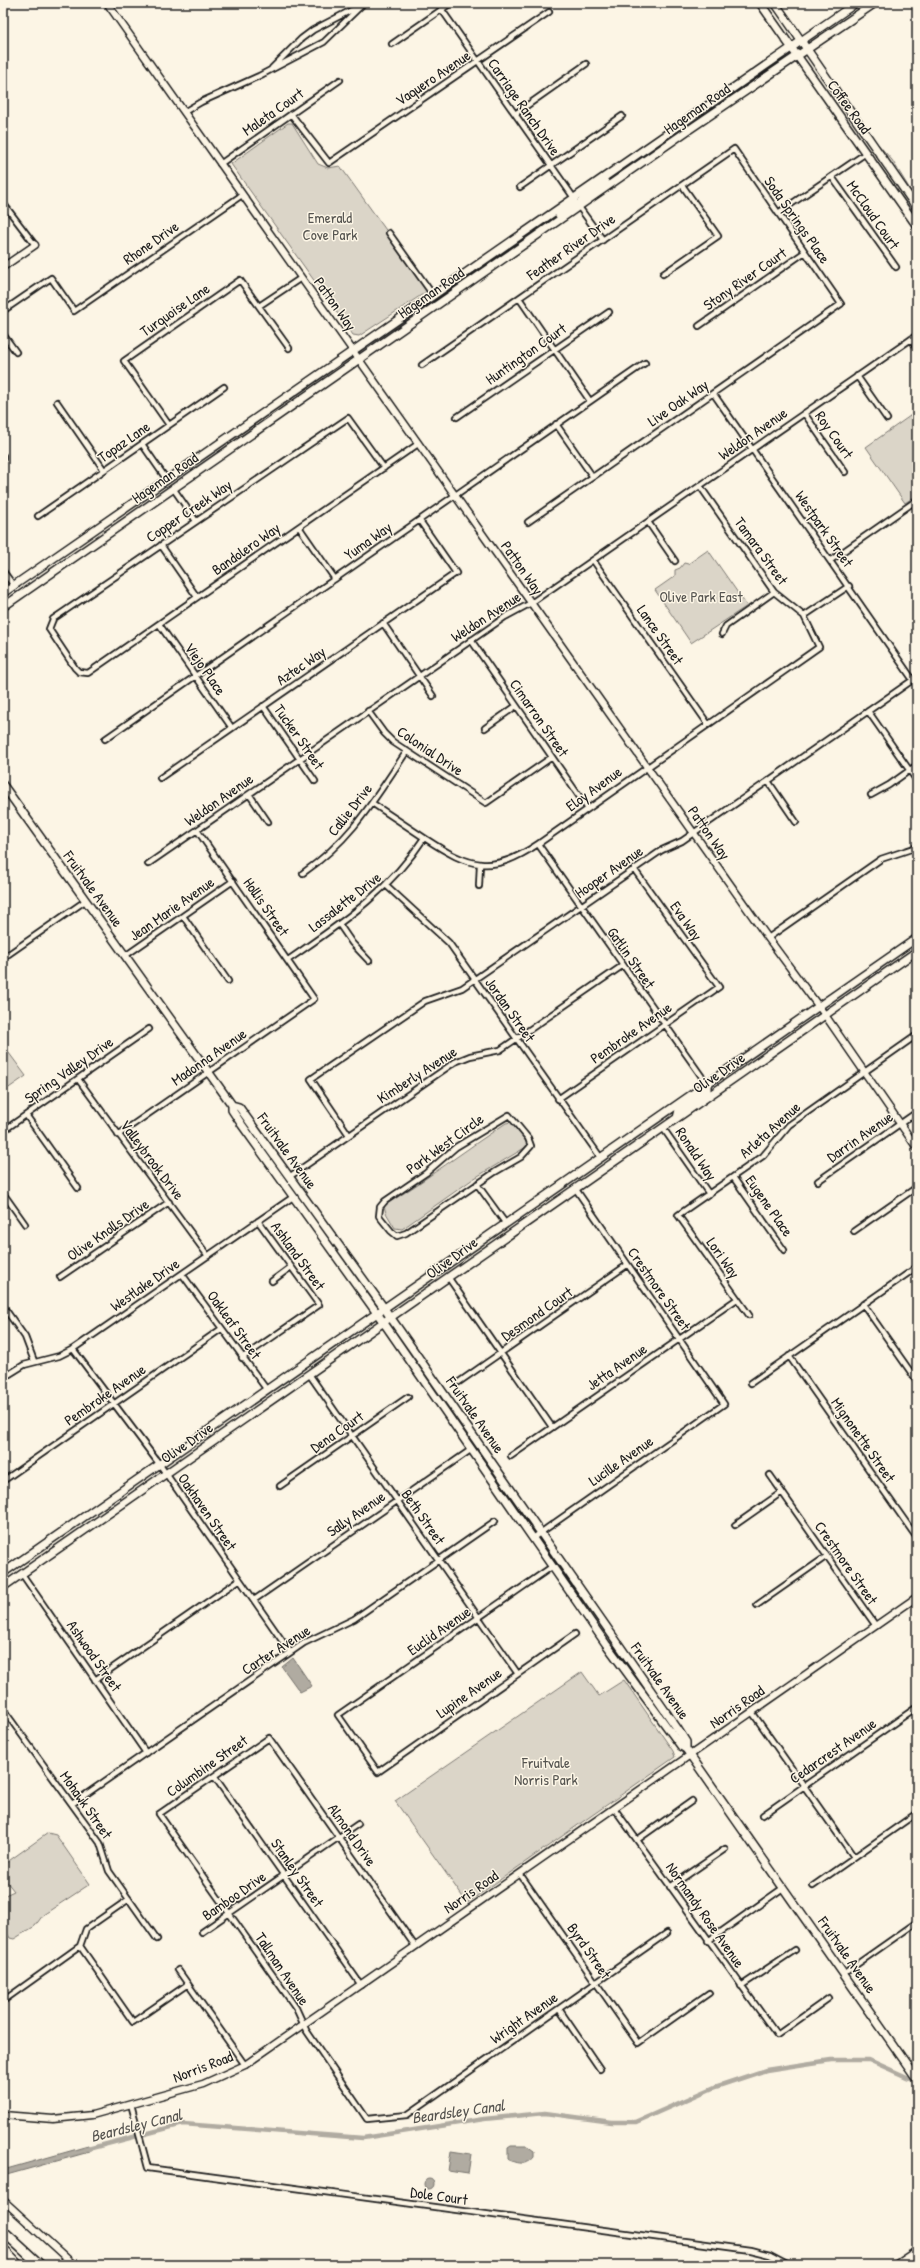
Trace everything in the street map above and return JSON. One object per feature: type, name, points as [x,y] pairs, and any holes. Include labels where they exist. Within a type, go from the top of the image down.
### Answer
[{"type":"highway","points":[[3,2231],[40,2265]]},
{"type":"highway","points":[[3,2250],[18,2265]]},
{"type":"main road","name":"Coffee Road","points":[[760,3],[790,48],[917,226]]},
{"type":"main road","name":"Coffee Road","points":[[775,3],[917,208]]},
{"type":"main road","name":"Hageman Road","points":[[3,594],[856,3]]},
{"type":"main road","name":"Hageman Road","points":[[3,607],[687,131],[808,50],[872,4]]},
{"type":"main road","points":[[687,131],[696,120],[720,103],[722,95]]},
{"type":"main road","points":[[579,207],[582,200],[602,184],[617,169]]},
{"type":"main road","points":[[883,177],[889,178],[909,206],[917,212]]},
{"type":"main road","points":[[544,231],[550,222],[574,204],[574,198]]},
{"type":"main road","points":[[173,488],[176,481],[205,460],[211,449]]},
{"type":"main road","points":[[134,516],[138,507],[166,487],[167,480]]},
{"type":"main road","points":[[3,602],[14,592],[14,586]]},
{"type":"main road","name":"Fruitvale Avenue","points":[[3,785],[208,1072],[232,1104],[239,1108],[384,1308],[686,1742],[688,1752]]},
{"type":"main road","name":"Olive Drive","points":[[3,1573],[917,938]]},
{"type":"main road","name":"Olive Drive","points":[[3,1587],[917,951]]},
{"type":"main road","points":[[677,1118],[680,1110],[707,1090],[707,1084]]},
{"type":"main road","name":"Fruitvale Avenue","points":[[232,1104],[232,1110],[293,1197],[377,1313],[621,1663],[688,1752],[917,2079]]},
{"type":"main road","points":[[575,1188],[576,1184],[601,1158]]},
{"type":"main road","points":[[269,1162],[284,1175],[289,1177]]},
{"type":"main road","points":[[483,1252],[505,1230],[506,1224]]},
{"type":"main road","points":[[621,1663],[628,1658]]},
{"type":"main road","points":[[896,2265],[917,2251]]},
{"type":"street","name":"Patton Way","points":[[107,3],[768,938],[819,1006],[917,1148]]},
{"type":"street","points":[[392,44],[451,3]]},
{"type":"street","points":[[184,112],[201,102],[324,42],[363,5]]},
{"type":"street","points":[[271,69],[301,39],[313,30],[363,5]]},
{"type":"street","name":"Carriage Ranch Drive","points":[[442,10],[574,198]]},
{"type":"street","name":"Vaquero Avenue","points":[[291,114],[329,163],[550,12]]},
{"type":"street","points":[[515,114],[586,64]]},
{"type":"street","name":"Maleta Court","points":[[220,164],[340,80]]},
{"type":"street","points":[[520,187],[622,116]]},
{"type":"street","name":"Feather River Drive","points":[[422,366],[734,149]]},
{"type":"street","name":"Soda Springs Place","points":[[734,149],[841,304]]},
{"type":"street","points":[[778,214],[866,153]]},
{"type":"street","name":"McCloud Court","points":[[832,177],[896,267]]},
{"type":"street","points":[[663,274],[718,236],[682,185]]},
{"type":"street","name":"Rhone Drive","points":[[3,311],[51,278],[74,311],[242,195]]},
{"type":"street","points":[[3,203],[35,245],[3,267]]},
{"type":"street","points":[[579,207],[603,240]]},
{"type":"street","points":[[389,232],[433,295]]},
{"type":"street","name":"Stony River Court","points":[[699,326],[805,252]]},
{"type":"street","points":[[289,348],[259,306],[301,278]]},
{"type":"street","name":"Turquoise Lane","points":[[169,425],[124,361],[240,280],[259,306]]},
{"type":"street","points":[[519,298],[590,401]]},
{"type":"street","name":"Live Oak Way","points":[[528,522],[841,304]]},
{"type":"street","name":"Huntington Court","points":[[457,417],[609,312]]},
{"type":"street","points":[[3,334],[16,352]]},
{"type":"street","name":"Weldon Avenue","points":[[148,864],[471,640],[505,617],[531,603],[917,335]]},
{"type":"street","points":[[911,339],[917,348]]},
{"type":"street","name":"Yuma Way","points":[[105,738],[420,521],[556,424],[645,363]]},
{"type":"street","points":[[857,376],[887,419]]},
{"type":"street","name":"Topaz Lane","points":[[38,516],[224,387]]},
{"type":"street","name":"Westpark Street","points":[[713,393],[754,448],[849,586],[915,678]]},
{"type":"street","points":[[56,402],[104,470]]},
{"type":"street","name":"Roy Court","points":[[804,413],[845,472]]},
{"type":"street","name":"Copper Creek Way","points":[[88,673],[79,672],[75,668],[49,629],[53,619],[348,418],[384,468]]},
{"type":"street","points":[[556,424],[593,477]]},
{"type":"street","points":[[142,444],[167,480]]},
{"type":"street","name":"Bandolero Way","points":[[88,673],[418,444]]},
{"type":"street","name":"Tamara Street","points":[[700,486],[774,592],[804,616],[819,647]]},
{"type":"street","points":[[173,488],[196,521]]},
{"type":"street","points":[[831,560],[917,500]]},
{"type":"street","name":"Aztec Way","points":[[160,778],[456,573],[420,521]]},
{"type":"street","points":[[648,522],[675,561]]},
{"type":"street","points":[[299,527],[335,579]]},
{"type":"street","points":[[161,545],[197,598]]},
{"type":"street","name":"Lance Street","points":[[593,560],[708,724]]},
{"type":"street","points":[[3,571],[14,586]]},
{"type":"street","points":[[804,616],[849,586]]},
{"type":"street","points":[[722,634],[726,626],[774,592]]},
{"type":"street","points":[[383,623],[433,696]]},
{"type":"street","name":"Viejo Place","points":[[159,624],[232,728]]},
{"type":"street","name":"Cimarron Street","points":[[471,640],[588,809]]},
{"type":"street","name":"Eloy Avenue","points":[[372,803],[424,838],[459,859],[480,864],[508,861],[538,844],[819,647]]},
{"type":"street","name":"Hooper Avenue","points":[[349,1135],[311,1079],[425,1001],[456,991],[474,980],[634,868],[693,832],[915,678]]},
{"type":"street","name":"Tucker Street","points":[[263,706],[315,781]]},
{"type":"street","points":[[485,728],[516,706]]},
{"type":"street","name":"Colonial Drive","points":[[368,711],[388,738],[486,803],[552,757]]},
{"type":"street","points":[[868,711],[917,781]]},
{"type":"street","name":"Callie Drive","points":[[303,873],[342,842],[372,803],[406,751]]},
{"type":"street","points":[[870,795],[917,766]]},
{"type":"street","points":[[768,781],[796,822]]},
{"type":"street","points":[[249,794],[268,822]]},
{"type":"street","name":"Hollis Street","points":[[197,830],[314,998]]},
{"type":"street","name":"Lassalette Drive","points":[[288,960],[339,924],[387,886],[408,861],[424,838]]},
{"type":"street","name":"Gatlin Street","points":[[538,844],[622,966],[707,1084]]},
{"type":"street","points":[[768,938],[880,859],[917,847]]},
{"type":"street","points":[[479,886],[480,864]]},
{"type":"street","name":"Eva Way","points":[[634,868],[719,987]]},
{"type":"street","name":"Jean Marie Avenue","points":[[125,956],[233,881]]},
{"type":"street","name":"Jordan Street","points":[[387,886],[445,938],[601,1158]]},
{"type":"street","points":[[3,958],[85,901]]},
{"type":"street","points":[[183,916],[228,981]]},
{"type":"street","points":[[339,924],[352,943],[370,961]]},
{"type":"street","name":"Kimberly Avenue","points":[[289,1177],[455,1062],[470,1056],[493,1053],[516,1040],[622,966]]},
{"type":"street","name":"Pembroke Avenue","points":[[558,1099],[719,987]]},
{"type":"street","name":"Madonna Avenue","points":[[118,1135],[314,998]]},
{"type":"street","name":"Spring Valley Drive","points":[[3,1131],[149,1029]]},
{"type":"street","name":"Arleta Avenue","points":[[678,1215],[768,1151],[789,1125],[917,1035]]},
{"type":"street","name":"Valleybrook Drive","points":[[78,1079],[208,1256]]},
{"type":"street","name":"Darrin Avenue","points":[[818,1182],[917,1112]]},
{"type":"street","points":[[26,1115],[78,1188]]},
{"type":"street","name":"Park West Circle","points":[[509,1115],[528,1138],[531,1146],[521,1157],[477,1184],[406,1233],[397,1236],[379,1216],[380,1207],[385,1201],[426,1173],[456,1147],[509,1115]]},
{"type":"street","name":"Ronald Way","points":[[663,1128],[709,1194]]},
{"type":"street","name":"Eugene Place","points":[[733,1177],[784,1250]]},
{"type":"street","points":[[477,1184],[506,1224]]},
{"type":"street","points":[[854,1231],[917,1187]]},
{"type":"street","name":"Crestmore Street","points":[[575,1188],[724,1404]]},
{"type":"street","points":[[3,1193],[25,1224]]},
{"type":"street","name":"Westlake Drive","points":[[3,1378],[16,1368],[34,1361],[59,1356],[73,1349],[293,1197]]},
{"type":"street","name":"Olive Knolls Drive","points":[[60,1277],[169,1202]]},
{"type":"street","name":"Lori Way","points":[[678,1215],[749,1315]]},
{"type":"street","name":"Ashland Street","points":[[242,1358],[319,1305],[258,1221]]},
{"type":"street","name":"Desmond Court","points":[[460,1382],[627,1265]]},
{"type":"street","points":[[272,1281],[291,1267]]},
{"type":"street","points":[[751,1383],[917,1267]]},
{"type":"street","name":"Oakleaf Street","points":[[182,1274],[266,1390]]},
{"type":"street","points":[[448,1277],[552,1427]]},
{"type":"street","name":"Jetta Avenue","points":[[511,1456],[737,1299]]},
{"type":"street","points":[[863,1304],[917,1381]]},
{"type":"street","points":[[3,1306],[25,1337],[34,1361]]},
{"type":"street","name":"Pembroke Avenue","points":[[3,1481],[222,1329]]},
{"type":"street","name":"Oakhaven Street","points":[[73,1349],[160,1465],[290,1652]]},
{"type":"street","name":"Mignonette Street","points":[[789,1356],[917,1538]]},
{"type":"street","name":"Beth Street","points":[[309,1374],[396,1501],[518,1674]]},
{"type":"street","name":"Dena Court","points":[[280,1486],[408,1397]]},
{"type":"street","name":"Lucille Avenue","points":[[533,1538],[724,1404]]},
{"type":"street","name":"Sally Avenue","points":[[254,1600],[472,1449]]},
{"type":"street","name":"Crestmore Street","points":[[770,1475],[876,1626]]},
{"type":"street","points":[[735,1525],[782,1492]]},
{"type":"street","name":"Carter Avenue","points":[[72,1804],[290,1652],[315,1637],[354,1619],[495,1521]]},
{"type":"street","points":[[757,1605],[827,1556]]},
{"type":"street","name":"Euclid Avenue","points":[[378,1772],[338,1715],[553,1566]]},
{"type":"street","name":"Ashwood Street","points":[[22,1574],[146,1753]]},
{"type":"street","points":[[95,1680],[239,1580]]},
{"type":"street","name":"Norris Road","points":[[3,2115],[39,2119],[68,2118],[96,2114],[203,2084],[245,2065],[614,1808],[688,1752],[752,1712],[917,1597]]},
{"type":"street","name":"Lupine Avenue","points":[[378,1772],[575,1634]]},
{"type":"street","name":"Cedarcrest Avenue","points":[[764,1815],[917,1707]]},
{"type":"street","name":"Mohawk Street","points":[[3,1709],[100,1843],[109,1871],[156,1939]]},
{"type":"street","points":[[752,1712],[854,1857]]},
{"type":"street","name":"Columbine Street","points":[[159,1814],[269,1738]]},
{"type":"street","name":"Almond Drive","points":[[269,1738],[415,1946]]},
{"type":"street","name":"Stanley Street","points":[[214,1776],[360,1984]]},
{"type":"street","points":[[637,1840],[692,1801]]},
{"type":"street","name":"Normandy Rose Avenue","points":[[614,1808],[708,1941],[777,2035],[829,1998]]},
{"type":"street","points":[[813,1886],[917,1813]]},
{"type":"street","name":"Tallman Avenue","points":[[159,1814],[296,2008],[302,2025],[367,2119],[393,2116]]},
{"type":"street","name":"Bamboo Drive","points":[[202,1932],[358,1824]]},
{"type":"street","points":[[670,1887],[725,1849]]},
{"type":"street","name":"Byrd Street","points":[[520,1874],[638,2043],[709,1993]]},
{"type":"street","points":[[708,1941],[783,1888]]},
{"type":"street","points":[[3,2001],[80,1946],[86,1929],[129,1899]]},
{"type":"street","points":[[844,1974],[917,1922]]},
{"type":"street","name":"Wright Avenue","points":[[393,2116],[407,2115],[667,1933]]},
{"type":"street","points":[[80,1946],[133,2022],[188,1984]]},
{"type":"street","points":[[741,1986],[794,1950]]},
{"type":"street","points":[[178,1970],[245,2065]]},
{"type":"street","points":[[559,2009],[600,2069]]},
{"type":"street","name":"Dole Court","points":[[131,2104],[148,2168],[750,2250],[770,2255],[789,2265]]},
{"type":"street","points":[[3,2200],[74,2265]]},
{"type":"green space","name":"Emerald Cove Park","points":[[288,123],[292,123],[318,164],[328,168],[340,166],[429,290],[359,336],[353,335],[231,164]]},
{"type":"green space","points":[[876,142],[892,160],[911,191],[917,197],[917,202]]},
{"type":"green space","points":[[917,411],[917,495],[905,503],[866,447]]},
{"type":"green space","name":"Olive Park East","points":[[708,550],[747,606],[691,643],[655,590],[675,576],[675,570],[680,568],[684,563],[688,564]]},
{"type":"green space","points":[[3,1045],[26,1076],[3,1092]]},
{"type":"green space","points":[[511,1122],[527,1143],[526,1147],[473,1179],[402,1229],[395,1228],[386,1213],[384,1206],[506,1123]]},
{"type":"green space","name":"Fruitvale Norris Park","points":[[582,1672],[599,1696],[624,1680],[673,1751],[675,1757],[467,1903],[395,1801]]},
{"type":"green space","points":[[48,1833],[56,1835],[90,1884],[43,1915],[35,1926],[14,1939],[10,1938],[3,1927],[3,1896],[14,1891],[3,1877],[3,1865]]},
{"type":"shaded area","points":[[293,1658],[312,1686],[300,1692],[282,1667]]},
{"type":"shaded area","points":[[88,2146],[89,2152],[3,2176],[3,2170]]},
{"type":"shaded area","points":[[511,2146],[527,2146],[534,2151],[534,2157],[525,2163],[514,2162],[508,2158],[508,2148]]},
{"type":"shaded area","points":[[451,2151],[471,2154],[468,2174],[448,2171]]},
{"type":"shaded area","points":[[429,2179],[434,2184],[429,2189],[424,2184]]},
{"type":"waterway","name":"Beardsley Canal","points":[[84,2150],[183,2124],[363,2138],[484,2119],[545,2113],[612,2122],[636,2122],[715,2087],[766,2070],[831,2060],[869,2060],[909,2078]]}]
